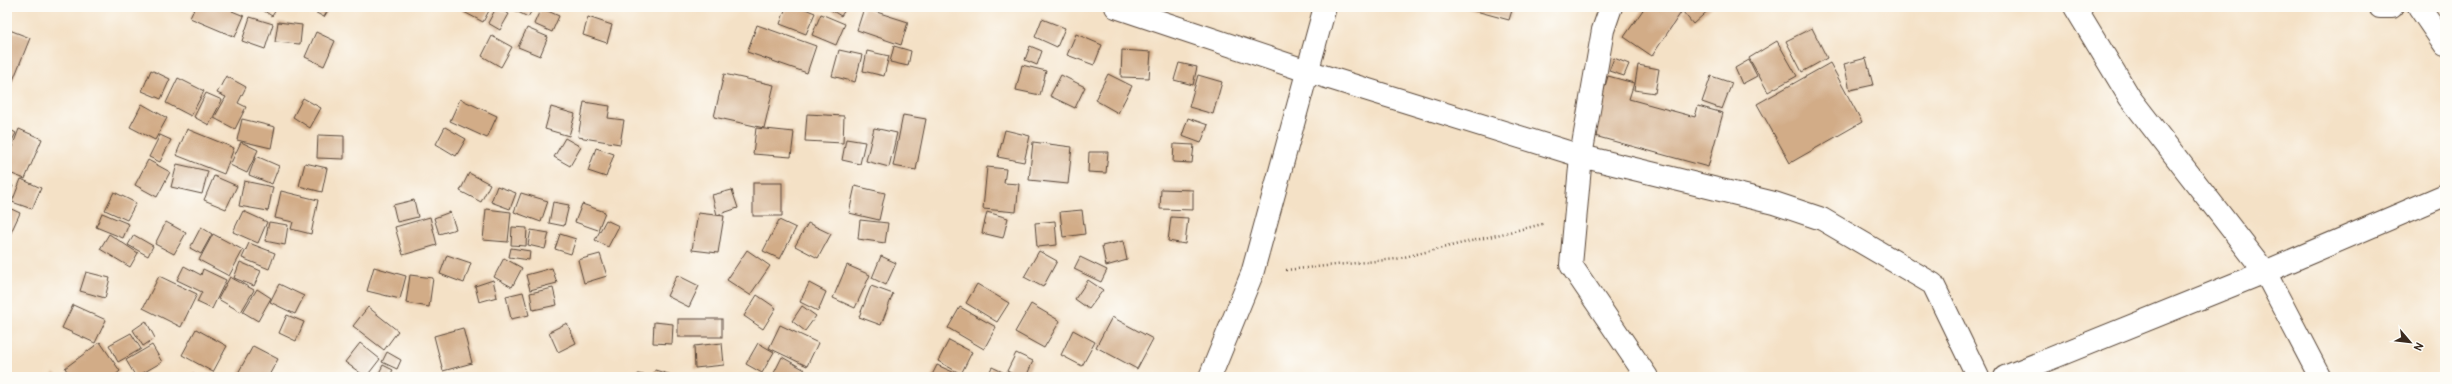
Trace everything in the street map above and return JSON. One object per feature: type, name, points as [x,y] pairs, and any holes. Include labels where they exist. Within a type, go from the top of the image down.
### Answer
[{"type":"street","points":[[1116,7],[1307,71],[1581,156],[1774,203],[1822,219],[1933,284],[1978,377]]},
{"type":"street","points":[[1210,377],[1252,274],[1324,7]]},
{"type":"street","points":[[1611,7],[1603,30],[1581,156],[1577,216],[1571,265],[1647,377]]},
{"type":"street","points":[[2075,7],[2130,98],[2265,272],[2320,377]]},
{"type":"street","points":[[2380,7],[2392,7]]},
{"type":"street","points":[[2419,7],[2445,45]]},
{"type":"street","points":[[2005,377],[2265,272],[2445,194]]},
{"type":"path","points":[[1252,274],[1396,259],[1577,216]]},
{"type":"building","points":[[195,7],[234,7],[232,11],[244,16],[235,37],[190,18]]},
{"type":"building","points":[[258,7],[278,7],[272,16]]},
{"type":"building","points":[[305,7],[330,7],[324,17]]},
{"type":"building","points":[[464,7],[491,7],[483,22],[462,11]]},
{"type":"building","points":[[508,7],[534,7],[528,17]]},
{"type":"building","points":[[606,7],[619,7],[617,11]]},
{"type":"building","points":[[786,7],[800,7],[815,13],[806,34],[780,24]]},
{"type":"building","points":[[826,7],[847,7],[841,16]]},
{"type":"building","points":[[1461,7],[1513,7],[1509,20]]},
{"type":"building","points":[[1645,7],[1684,8],[1652,56],[1624,37]]},
{"type":"building","points":[[1688,7],[1712,7],[1693,24],[1683,12]]},
{"type":"building","points":[[496,8],[509,14],[500,30],[488,23]]},
{"type":"building","points":[[541,8],[559,16],[552,32],[534,24]]},
{"type":"building","points":[[864,8],[908,22],[901,45],[857,30]]},
{"type":"building","points":[[821,14],[845,24],[836,45],[812,35]]},
{"type":"building","points":[[250,17],[273,24],[265,49],[242,41]]},
{"type":"building","points":[[588,17],[612,25],[607,43],[583,35]]},
{"type":"building","points":[[1042,19],[1065,28],[1057,47],[1035,37]]},
{"type":"building","points":[[278,22],[302,25],[300,44],[275,42]]},
{"type":"building","points":[[757,25],[816,46],[807,73],[747,52]]},
{"type":"building","points":[[527,28],[548,37],[540,56],[518,47]]},
{"type":"building","points":[[1812,28],[1827,58],[1802,72],[1786,41]]},
{"type":"building","points":[[7,29],[30,38],[10,88],[7,87]]},
{"type":"building","points":[[316,32],[335,41],[324,66],[305,57]]},
{"type":"building","points":[[1076,34],[1102,45],[1094,65],[1067,55]]},
{"type":"building","points":[[492,36],[512,47],[501,67],[482,56]]},
{"type":"building","points":[[1777,41],[1797,76],[1768,92],[1749,58]]},
{"type":"building","points":[[894,46],[911,51],[908,66],[890,62]]},
{"type":"building","points":[[1030,46],[1042,51],[1037,65],[1025,60]]},
{"type":"building","points":[[839,50],[862,55],[855,82],[832,76]]},
{"type":"building","points":[[1122,50],[1151,52],[1149,78],[1121,77]]},
{"type":"building","points":[[867,51],[889,56],[884,76],[863,71]]},
{"type":"building","points":[[1614,58],[1629,64],[1624,76],[1609,71]]},
{"type":"building","points":[[1866,58],[1873,85],[1850,90],[1844,64]]},
{"type":"building","points":[[1749,60],[1757,76],[1742,84],[1735,68]]},
{"type":"building","points":[[1179,63],[1197,67],[1193,85],[1174,80]]},
{"type":"building","points":[[1830,63],[1862,122],[1790,163],[1757,104]]},
{"type":"building","points":[[1022,65],[1046,71],[1040,95],[1016,90]]},
{"type":"building","points":[[1638,65],[1659,69],[1655,93],[1634,90]]},
{"type":"building","points":[[151,70],[170,79],[161,99],[142,91]]},
{"type":"building","points":[[724,74],[774,85],[764,128],[714,117]]},
{"type":"building","points":[[1108,74],[1132,86],[1118,113],[1095,100]]},
{"type":"building","points":[[1061,75],[1085,87],[1075,108],[1050,96]]},
{"type":"building","points":[[1198,75],[1222,82],[1213,114],[1189,107]]},
{"type":"building","points":[[226,76],[246,87],[238,103],[246,107],[235,129],[214,118],[226,97],[217,93]]},
{"type":"building","points":[[1608,76],[1634,83],[1629,99],[1695,117],[1698,106],[1723,113],[1708,167],[1591,135]]},
{"type":"building","points":[[1711,76],[1732,83],[1722,109],[1702,102]]},
{"type":"building","points":[[178,78],[204,91],[191,116],[166,103]]},
{"type":"building","points":[[206,93],[222,100],[209,125],[194,117]]},
{"type":"building","points":[[303,98],[321,108],[310,128],[293,117]]},
{"type":"building","points":[[460,99],[497,116],[487,138],[450,121]]},
{"type":"building","points":[[584,102],[610,106],[608,118],[624,120],[620,144],[578,137]]},
{"type":"building","points":[[142,104],[167,118],[155,140],[130,127]]},
{"type":"building","points":[[551,107],[575,114],[569,136],[545,129]]},
{"type":"building","points":[[807,114],[844,116],[843,143],[805,141]]},
{"type":"building","points":[[903,115],[926,119],[916,170],[893,166]]},
{"type":"building","points":[[1188,118],[1208,125],[1201,143],[1182,136]]},
{"type":"building","points":[[242,119],[275,127],[271,148],[237,140]]},
{"type":"building","points":[[445,127],[466,139],[456,156],[436,144]]},
{"type":"building","points":[[7,128],[16,133],[7,150]]},
{"type":"building","points":[[756,128],[794,132],[791,157],[753,154]]},
{"type":"building","points":[[874,128],[897,133],[889,167],[866,161]]},
{"type":"building","points":[[19,129],[42,139],[25,179],[7,172],[7,160]]},
{"type":"building","points":[[187,129],[234,148],[224,174],[176,155]]},
{"type":"building","points":[[1005,130],[1030,136],[1024,162],[998,157]]},
{"type":"building","points":[[160,135],[171,140],[160,162],[149,157]]},
{"type":"building","points":[[318,135],[344,136],[344,159],[317,158]]},
{"type":"building","points":[[565,138],[581,147],[570,166],[554,157]]},
{"type":"building","points":[[846,139],[865,142],[860,164],[842,160]]},
{"type":"building","points":[[241,142],[258,150],[247,173],[230,165]]},
{"type":"building","points":[[1033,142],[1072,147],[1068,184],[1029,180]]},
{"type":"building","points":[[1174,144],[1194,145],[1192,163],[1173,162]]},
{"type":"building","points":[[596,148],[614,154],[606,177],[588,171]]},
{"type":"building","points":[[1089,152],[1108,152],[1106,173],[1088,172]]},
{"type":"building","points":[[256,156],[279,166],[272,184],[249,175]]},
{"type":"building","points":[[148,160],[170,172],[157,197],[135,185]]},
{"type":"building","points":[[305,163],[327,168],[322,192],[299,186]]},
{"type":"building","points":[[177,164],[208,171],[202,194],[171,187]]},
{"type":"building","points":[[987,167],[1006,169],[1004,183],[1019,184],[1016,212],[983,209]]},
{"type":"building","points":[[469,173],[490,184],[481,202],[460,191]]},
{"type":"building","points":[[214,176],[237,186],[226,209],[204,200]]},
{"type":"building","points":[[21,179],[41,188],[32,209],[12,202]]},
{"type":"building","points":[[244,181],[273,187],[268,211],[239,206]]},
{"type":"building","points":[[7,183],[13,186],[7,198]]},
{"type":"building","points":[[753,183],[782,183],[782,216],[753,216]]},
{"type":"building","points":[[497,186],[516,193],[510,209],[491,202]]},
{"type":"building","points":[[855,186],[885,193],[879,220],[849,213]]},
{"type":"building","points":[[1161,189],[1193,190],[1193,210],[1160,209]]},
{"type":"building","points":[[732,190],[738,208],[717,215],[712,195]]},
{"type":"building","points":[[281,191],[318,200],[311,234],[291,229],[293,222],[275,218]]},
{"type":"building","points":[[114,192],[136,203],[127,220],[105,210]]},
{"type":"building","points":[[521,193],[548,201],[541,222],[514,212]]},
{"type":"building","points":[[414,200],[418,217],[397,222],[393,205]]},
{"type":"building","points":[[553,202],[569,205],[564,226],[549,223]]},
{"type":"building","points":[[582,204],[605,212],[598,230],[575,222]]},
{"type":"building","points":[[7,207],[20,213],[7,241]]},
{"type":"building","points":[[486,209],[511,212],[508,242],[483,240]]},
{"type":"building","points":[[1082,210],[1085,234],[1063,237],[1060,212]]},
{"type":"building","points":[[243,211],[267,222],[258,243],[233,232]]},
{"type":"building","points":[[450,212],[456,229],[439,234],[434,218]]},
{"type":"building","points":[[987,212],[1008,218],[1003,238],[982,233]]},
{"type":"building","points":[[102,213],[129,224],[123,238],[96,227]]},
{"type":"building","points":[[698,213],[724,216],[718,253],[692,250]]},
{"type":"building","points":[[430,217],[437,245],[403,255],[395,227]]},
{"type":"building","points":[[1171,217],[1188,218],[1185,244],[1168,241]]},
{"type":"building","points":[[606,220],[619,226],[608,247],[595,240]]},
{"type":"building","points":[[779,220],[796,228],[780,259],[763,251]]},
{"type":"building","points":[[860,220],[888,223],[885,243],[858,239]]},
{"type":"building","points":[[1055,221],[1057,245],[1037,247],[1035,223]]},
{"type":"building","points":[[166,222],[186,233],[174,254],[155,244]]},
{"type":"building","points":[[269,222],[288,225],[285,245],[265,241]]},
{"type":"building","points":[[808,223],[831,234],[818,258],[795,246]]},
{"type":"building","points":[[201,227],[212,234],[201,254],[190,248]]},
{"type":"building","points":[[512,227],[527,228],[526,246],[511,245]]},
{"type":"building","points":[[531,230],[549,233],[545,249],[528,245]]},
{"type":"building","points":[[109,234],[138,253],[130,267],[100,249]]},
{"type":"building","points":[[213,234],[243,250],[229,276],[199,260]]},
{"type":"building","points":[[560,234],[576,239],[571,254],[555,249]]},
{"type":"building","points":[[134,235],[153,246],[148,256],[128,245]]},
{"type":"building","points":[[1123,241],[1127,260],[1106,266],[1102,246]]},
{"type":"building","points":[[249,243],[275,253],[269,269],[242,258]]},
{"type":"building","points":[[511,248],[530,251],[529,260],[509,257]]},
{"type":"building","points":[[747,250],[770,266],[750,295],[727,280]]},
{"type":"building","points":[[1039,251],[1057,261],[1043,287],[1024,277]]},
{"type":"building","points":[[600,254],[607,276],[584,283],[578,260]]},
{"type":"building","points":[[447,255],[471,263],[464,283],[440,274]]},
{"type":"building","points":[[881,256],[896,263],[886,285],[872,278]]},
{"type":"building","points":[[1080,257],[1107,270],[1101,282],[1074,269]]},
{"type":"building","points":[[504,258],[522,268],[512,287],[494,277]]},
{"type":"building","points":[[240,262],[261,271],[254,286],[234,278]]},
{"type":"building","points":[[847,265],[870,275],[855,308],[833,298]]},
{"type":"building","points":[[184,266],[201,275],[203,269],[226,280],[212,309],[197,302],[202,292],[177,280]]},
{"type":"building","points":[[374,267],[406,276],[400,299],[367,291]]},
{"type":"building","points":[[552,268],[557,283],[530,290],[526,275]]},
{"type":"building","points":[[86,272],[110,278],[105,298],[80,291]]},
{"type":"building","points":[[410,275],[433,278],[429,307],[406,303]]},
{"type":"building","points":[[677,275],[699,286],[689,307],[667,296]]},
{"type":"building","points":[[159,276],[197,294],[181,327],[143,308]]},
{"type":"building","points":[[230,277],[254,290],[241,312],[218,299]]},
{"type":"building","points":[[493,280],[497,297],[479,302],[475,286]]},
{"type":"building","points":[[1088,280],[1103,290],[1089,309],[1075,299]]},
{"type":"building","points":[[809,283],[826,292],[818,311],[800,302]]},
{"type":"building","points":[[279,284],[304,296],[295,314],[270,302]]},
{"type":"building","points":[[977,284],[1009,303],[997,322],[966,303]]},
{"type":"building","points":[[871,286],[893,294],[881,325],[859,317]]},
{"type":"building","points":[[553,288],[557,305],[533,310],[530,293]]},
{"type":"building","points":[[257,289],[271,298],[258,321],[243,312]]},
{"type":"building","points":[[523,292],[529,315],[511,319],[506,296]]},
{"type":"building","points":[[757,295],[776,308],[763,329],[744,316]]},
{"type":"building","points":[[1031,304],[1060,321],[1044,348],[1015,332]]},
{"type":"building","points":[[73,305],[106,320],[95,343],[62,328]]},
{"type":"building","points":[[802,306],[816,316],[805,331],[792,321]]},
{"type":"building","points":[[368,307],[398,331],[384,350],[353,326]]},
{"type":"building","points":[[960,307],[996,327],[984,349],[948,328]]},
{"type":"building","points":[[287,315],[304,322],[296,341],[279,333]]},
{"type":"building","points":[[1112,317],[1153,339],[1137,369],[1096,347]]},
{"type":"building","points":[[678,319],[722,319],[722,337],[678,337]]},
{"type":"building","points":[[146,321],[155,338],[143,346],[133,330]]},
{"type":"building","points":[[654,322],[673,324],[672,344],[653,343]]},
{"type":"building","points":[[567,323],[576,343],[558,352],[549,332]]},
{"type":"building","points":[[780,325],[818,343],[807,366],[769,348]]},
{"type":"building","points":[[463,328],[472,363],[443,371],[434,336]]},
{"type":"building","points":[[196,329],[227,346],[213,372],[182,355]]},
{"type":"building","points":[[1073,330],[1095,342],[1082,366],[1061,355]]},
{"type":"building","points":[[131,333],[141,349],[118,362],[109,345]]},
{"type":"building","points":[[949,340],[972,352],[961,374],[938,361]]},
{"type":"building","points":[[100,342],[120,371],[113,377],[71,377],[65,368]]},
{"type":"building","points":[[360,343],[380,359],[366,377],[345,362]]},
{"type":"building","points":[[722,343],[724,365],[695,368],[694,346]]},
{"type":"building","points":[[758,343],[774,352],[762,373],[746,364]]},
{"type":"building","points":[[152,345],[162,362],[136,377],[126,360]]},
{"type":"building","points":[[253,346],[278,359],[268,377],[246,377],[238,373]]},
{"type":"building","points":[[387,352],[401,360],[397,369],[382,362]]},
{"type":"building","points":[[1016,353],[1033,361],[1026,377],[1019,377],[1007,371]]},
{"type":"building","points":[[782,357],[805,370],[802,377],[772,377]]},
{"type":"building","points":[[383,365],[393,370],[389,377],[377,377]]},
{"type":"building","points":[[937,365],[964,377],[931,377]]},
{"type":"building","points":[[992,367],[1013,377],[987,377]]},
{"type":"building","points":[[655,370],[679,377],[653,377]]},
{"type":"building","points":[[54,373],[59,377],[51,377]]},
{"type":"building","points":[[193,373],[200,377],[191,377]]},
{"type":"building","points":[[638,374],[649,376],[649,377],[637,377]]}]
